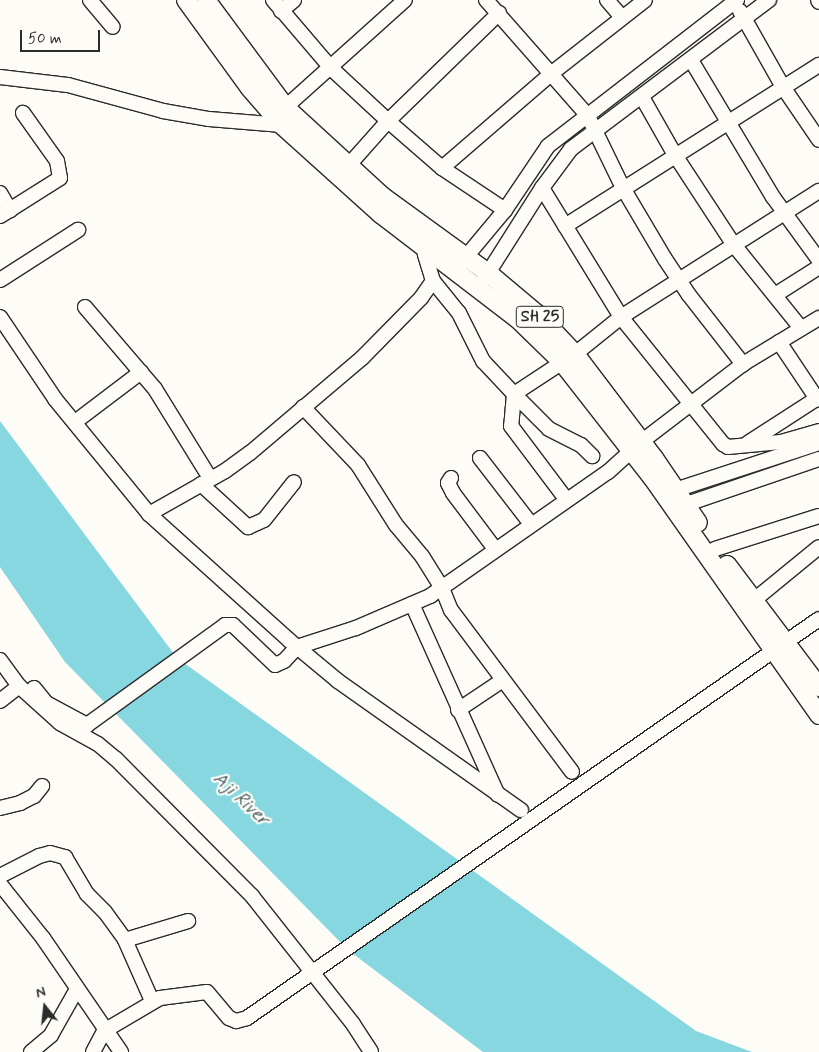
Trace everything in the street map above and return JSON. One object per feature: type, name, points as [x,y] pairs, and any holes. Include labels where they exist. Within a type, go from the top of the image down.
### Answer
[{"type":"main road","points":[[186,0],[281,117],[381,214],[428,241]]},
{"type":"main road","name":"SH 25","points":[[206,0],[281,117],[348,166],[428,241],[460,264],[488,273],[522,299],[753,600],[781,648],[819,687]]},
{"type":"main road","points":[[460,264],[479,288],[568,358]]},
{"type":"main road","points":[[679,506],[781,648],[819,715]]},
{"type":"street","points":[[90,0],[113,27]]},
{"type":"street","points":[[294,0],[277,6],[332,69],[442,168],[505,210]]},
{"type":"street","points":[[0,77],[68,85],[163,111],[209,119],[281,117],[405,0]]},
{"type":"street","points":[[486,0],[588,116],[594,133],[623,188],[680,281],[743,364]]},
{"type":"street","points":[[607,0],[621,16]]},
{"type":"street","points":[[442,168],[552,73],[621,16],[645,0]]},
{"type":"street","points":[[479,288],[562,158],[769,0]]},
{"type":"street","points":[[460,264],[505,210],[548,146],[735,1],[783,87],[819,140]]},
{"type":"street","points":[[348,166],[388,120],[499,14]]},
{"type":"street","points":[[691,60],[784,213],[819,260]]},
{"type":"street","points":[[565,226],[819,65]]},
{"type":"street","points":[[642,97],[675,155],[734,245],[801,328]]},
{"type":"street","points":[[0,193],[5,213],[60,178],[57,161],[23,113]]},
{"type":"street","points":[[542,188],[620,317],[723,444],[728,447],[781,442],[819,431]]},
{"type":"street","points":[[566,499],[510,426],[514,394],[568,358],[620,317],[680,281],[819,191]]},
{"type":"street","points":[[0,280],[78,230]]},
{"type":"street","points":[[428,241],[433,281],[459,313],[483,361],[548,429],[581,445],[592,456]]},
{"type":"street","points":[[775,295],[819,267]]},
{"type":"street","points":[[149,514],[250,453],[362,358],[421,298],[433,281]]},
{"type":"street","points":[[84,307],[142,372],[206,481],[248,527],[264,520],[294,482]]},
{"type":"street","points":[[0,317],[55,399],[149,514],[296,647],[498,796],[521,810]]},
{"type":"street","points":[[34,688],[46,703],[87,725],[225,625],[232,625],[275,665],[284,661],[296,647],[356,628],[412,604],[442,588],[566,499],[608,472],[636,447],[743,364],[819,318]]},
{"type":"street","points":[[747,444],[818,398],[780,342]]},
{"type":"street","points":[[75,422],[142,372]]},
{"type":"street","points":[[303,407],[358,465],[442,588],[451,610],[572,772]]},
{"type":"street","points":[[669,492],[819,443]]},
{"type":"street","points":[[480,458],[531,524]]},
{"type":"street","points":[[679,506],[819,459]]},
{"type":"street","points":[[451,478],[448,483],[452,493],[495,549]]},
{"type":"street","points":[[715,549],[819,516]]},
{"type":"street","points":[[753,600],[819,547]]},
{"type":"street","points":[[412,604],[498,796]]},
{"type":"street","points":[[93,1052],[104,1031],[152,1001],[207,992],[229,1018],[242,1021],[327,965],[527,823],[781,648],[819,619]]},
{"type":"street","points":[[0,660],[20,686],[60,722],[98,744],[116,759],[252,896],[353,1024],[371,1052]]},
{"type":"street","points":[[458,710],[503,680]]},
{"type":"street","points":[[0,701],[20,686]]},
{"type":"street","points":[[0,808],[20,803],[34,796],[42,786]]},
{"type":"street","points":[[0,876],[39,856],[50,853],[65,857],[87,894],[105,912],[125,940],[152,1001]]},
{"type":"street","points":[[0,884],[43,938],[104,1031],[121,1052]]},
{"type":"street","points":[[125,940],[188,921]]},
{"type":"street","points":[[31,1052],[51,1035],[76,989]]},
{"type":"water","name":"Aji River","points":[[0,421],[177,658],[696,1031],[752,1052],[483,1052],[348,950],[65,662],[0,567]]}]
